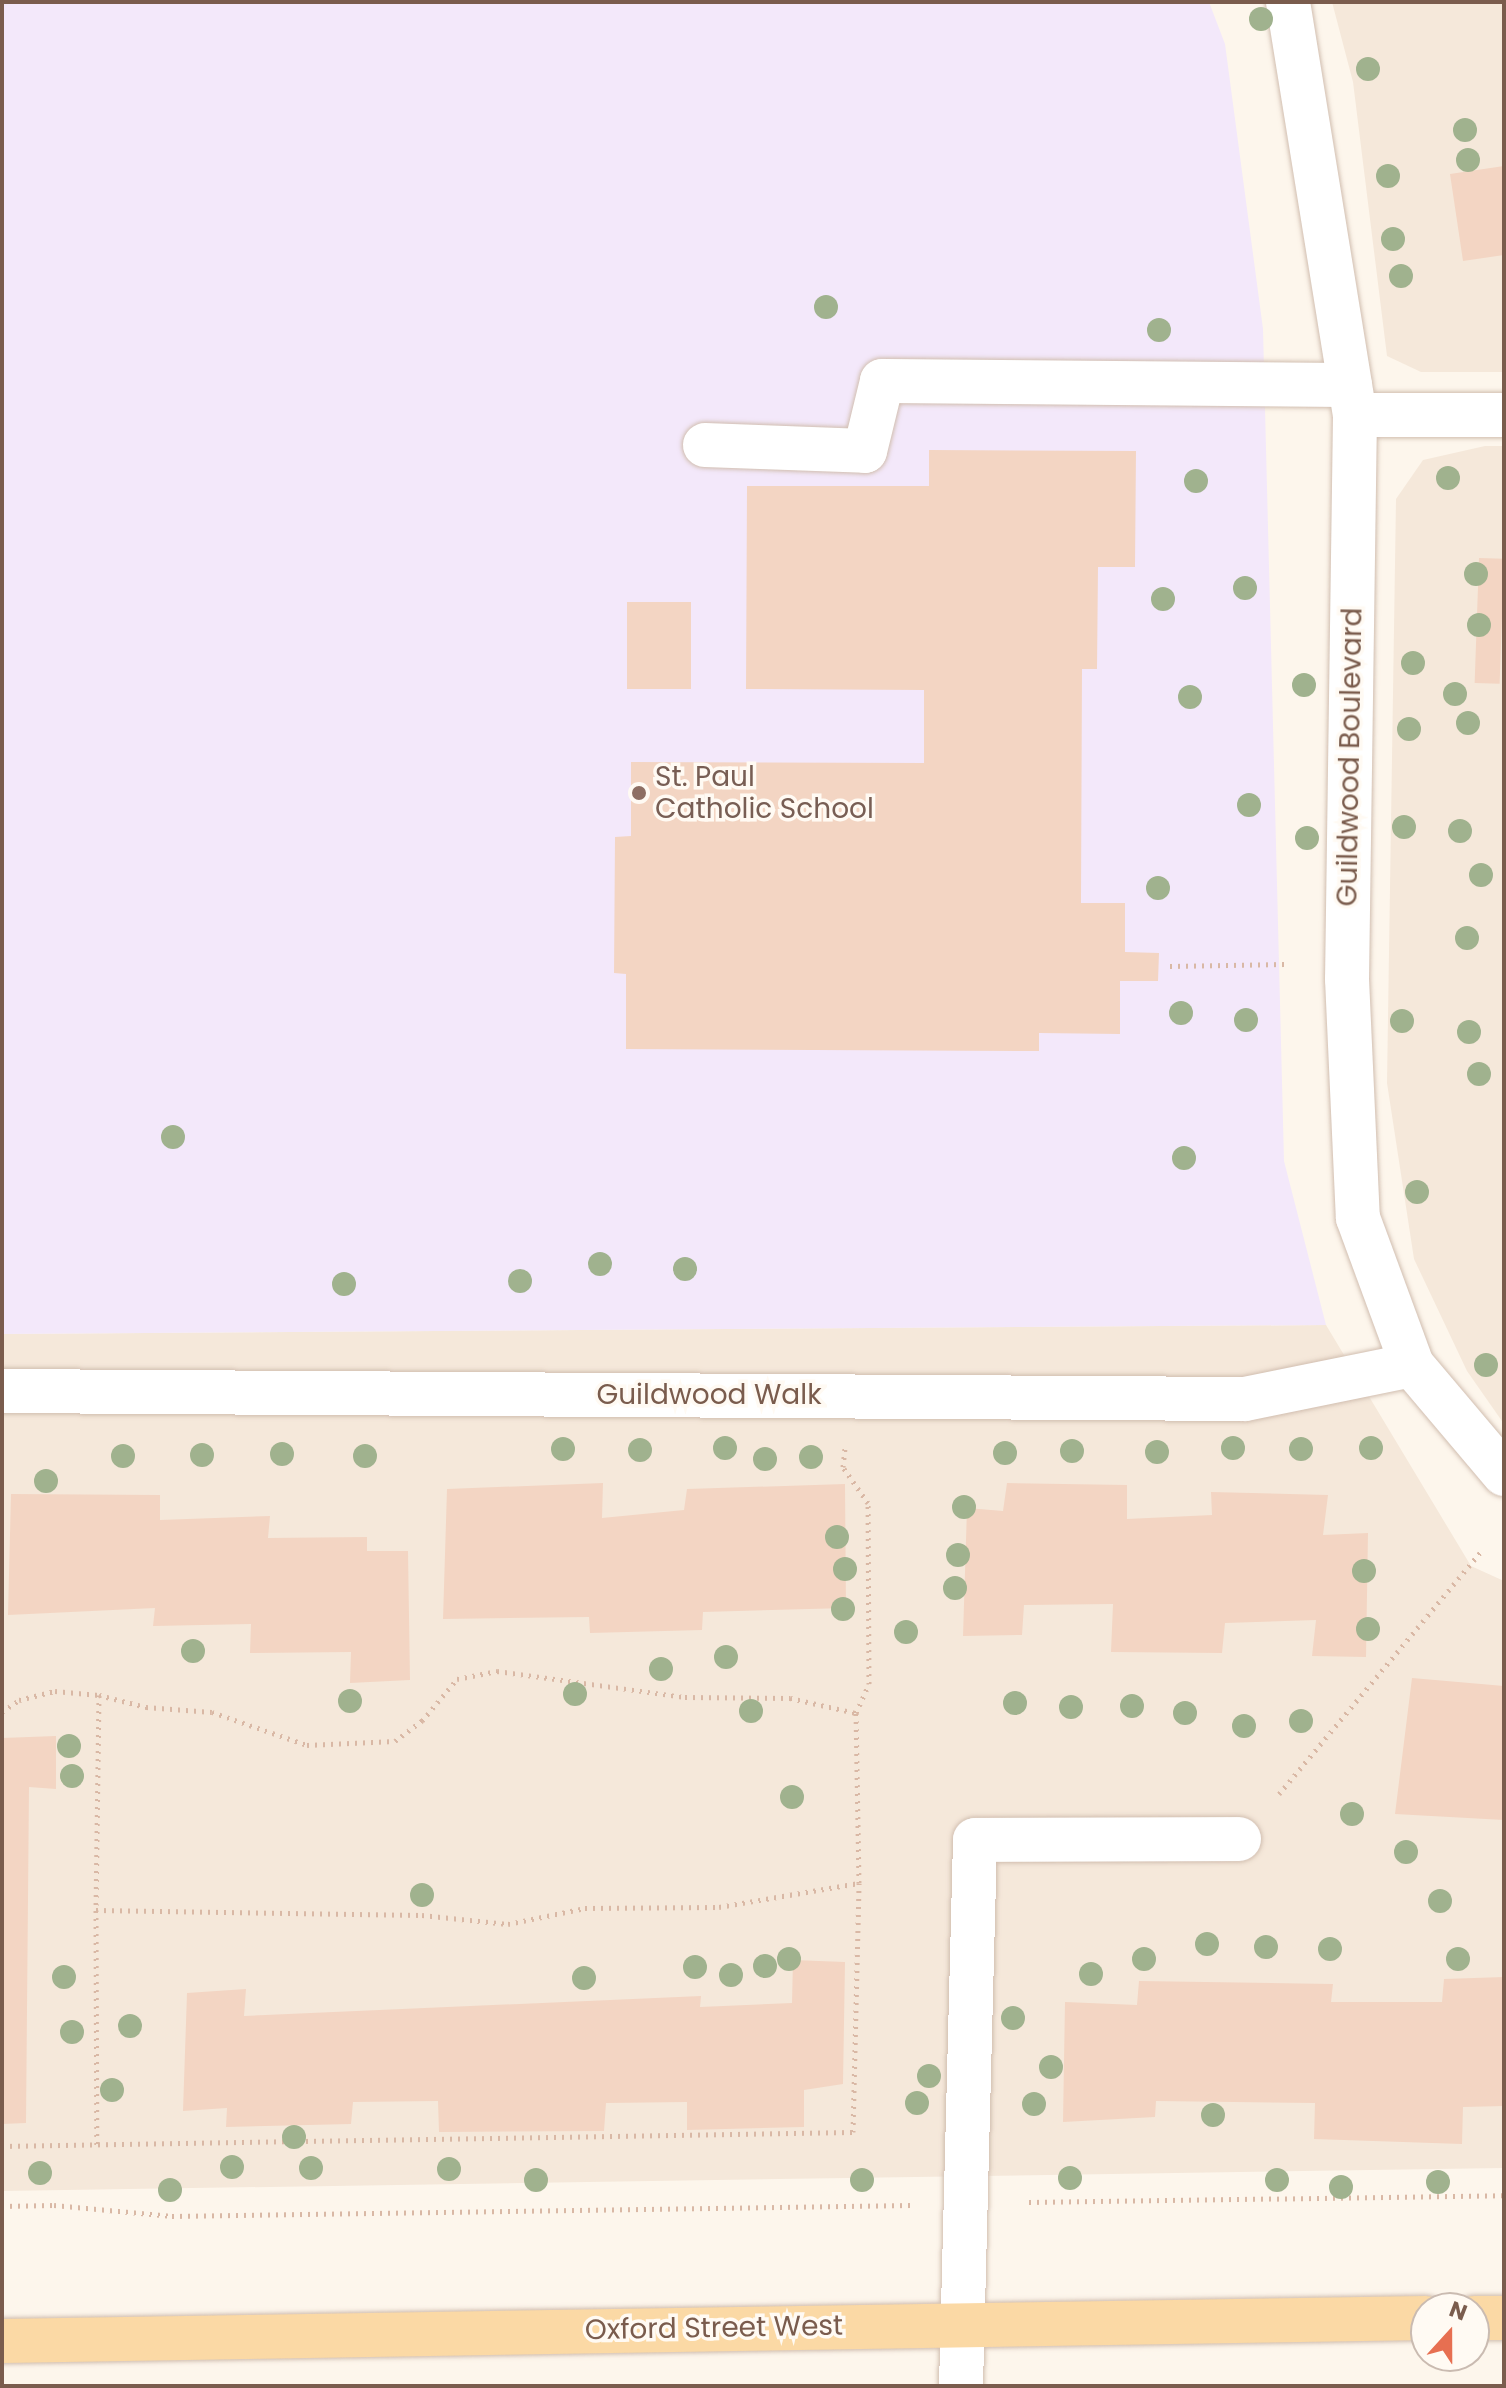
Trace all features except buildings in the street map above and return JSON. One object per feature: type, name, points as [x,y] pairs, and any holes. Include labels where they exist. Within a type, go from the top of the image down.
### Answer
[{"type":"main road","name":"Oxford Street West","points":[[2,2341],[1410,2318]]},
{"type":"street","name":"Guildwood Boulevard","points":[[1288,2],[1352,400],[1347,979],[1358,1218],[1412,1365],[1504,1474]]},
{"type":"street","points":[[705,445],[865,451],[882,381],[1352,400],[1504,415]]},
{"type":"street","name":"Guildwood Walk","points":[[2,1391],[1245,1399],[1412,1365]]},
{"type":"street","points":[[961,2386],[959,2324],[967,2203],[975,1840],[1239,1839]]},
{"type":"path","points":[[1170,966],[1285,964]]},
{"type":"path","points":[[2,2146],[853,2132],[859,1883],[856,1713],[869,1684],[868,1503],[843,1467],[846,1438]]},
{"type":"path","points":[[1279,1794],[1483,1549]]},
{"type":"path","points":[[2,1712],[19,1700],[55,1691],[99,1695],[146,1707],[212,1712],[307,1745],[395,1741],[422,1721],[457,1679],[497,1671],[685,1697],[790,1698],[856,1713]]},
{"type":"path","points":[[97,2145],[99,1695]]},
{"type":"path","points":[[96,1910],[422,1915],[508,1924],[585,1908],[719,1907],[859,1883]]},
{"type":"path","points":[[1029,2202],[1504,2195]]},
{"type":"path","points":[[2,2206],[54,2205],[172,2216],[921,2205]]},
{"type":"shaded area","name":"St. Paul Catholic School","points":[[2,2],[1209,2],[1225,44],[1263,329],[1284,1161],[1326,1325],[2,1334]]},
{"type":"shaded area","points":[[1332,2],[1504,2],[1504,372],[1421,372],[1387,356],[1353,82]]},
{"type":"shaded area","points":[[1485,446],[1504,446],[1504,1424],[1467,1371],[1414,1259],[1387,1083],[1396,499],[1423,460]]},
{"type":"shaded area","points":[[1326,1325],[1471,1566],[1504,1581],[1504,2168],[2,2191],[2,1334]]},
{"type":"place","name":"St. Paul Catholic School","points":[[639,793]]}]
